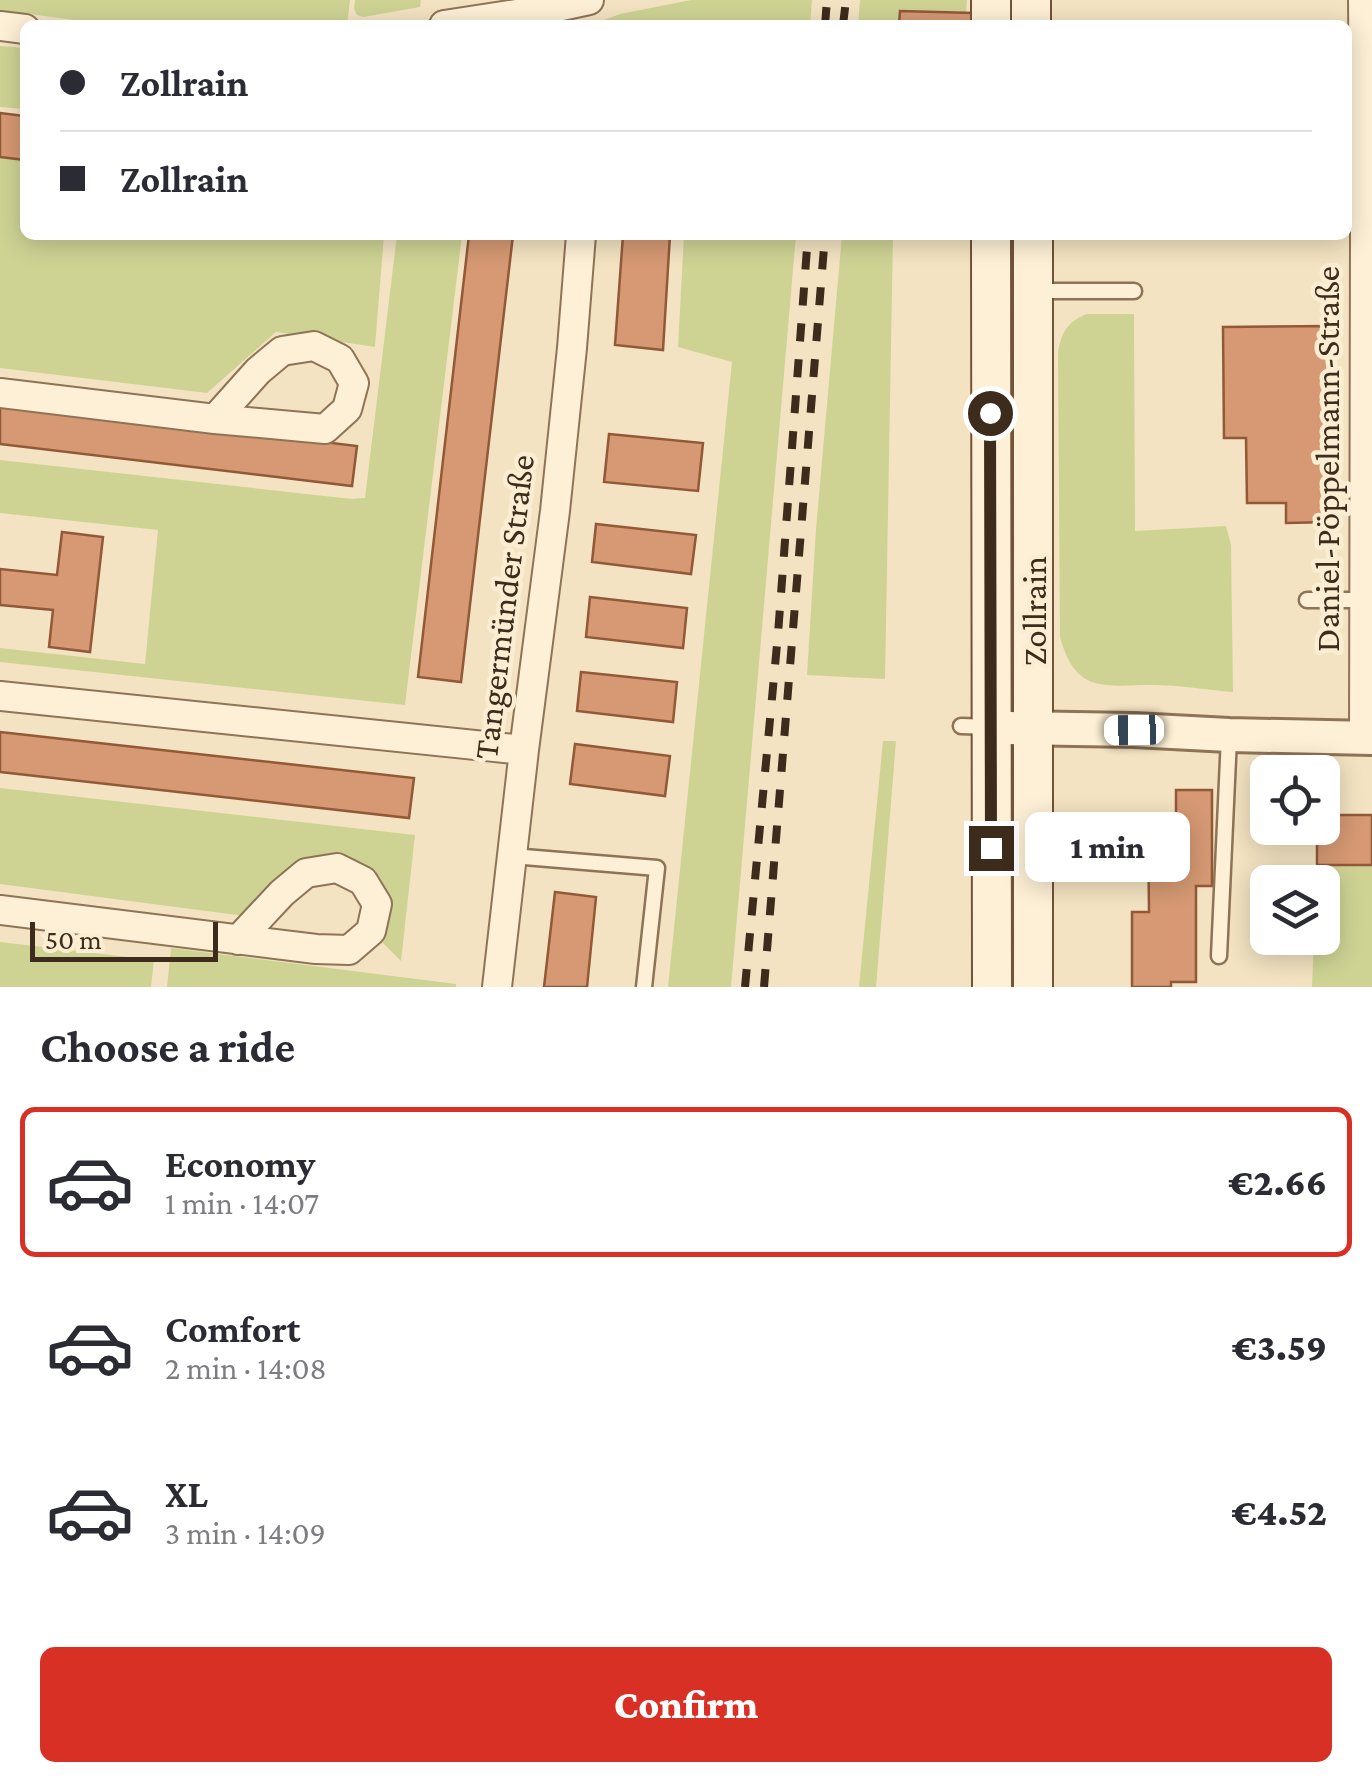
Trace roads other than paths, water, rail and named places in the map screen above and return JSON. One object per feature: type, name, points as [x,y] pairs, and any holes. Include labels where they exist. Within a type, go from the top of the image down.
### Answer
[{"type":"main road","name":"Zollrain","points":[[990,240],[976,727],[992,987]]},
{"type":"main road","name":"Zollrain","points":[[1032,240],[1034,987]]},
{"type":"street","points":[[482,20],[543,12],[590,0]]},
{"type":"street","name":"Daniel-Pöppelmann-Straße","points":[[1363,0],[1368,137],[1356,232],[1369,281],[1368,738]]},
{"type":"street","name":"Tangermünder Straße","points":[[498,987],[554,511],[581,240]]},
{"type":"street","points":[[0,393],[215,418],[325,429],[347,409],[354,383],[340,359],[314,346],[282,352],[258,371],[215,418]]},
{"type":"street","points":[[0,696],[524,750]]},
{"type":"street","points":[[976,727],[1368,738]]},
{"type":"street","points":[[0,910],[238,940],[349,950],[371,931],[377,904],[363,881],[337,868],[306,874],[282,893],[238,940]]},
{"type":"lane","points":[[1033,291],[1134,292]]},
{"type":"lane","points":[[1307,600],[1368,600]]},
{"type":"lane","points":[[1219,956],[1229,735]]},
{"type":"lane","points":[[512,856],[657,868],[644,987]]},
{"type":"railway","points":[[825,20],[827,0]]},
{"type":"railway","points":[[844,20],[846,0]]},
{"type":"railway","points":[[745,987],[778,634],[808,240]]},
{"type":"railway","points":[[764,987],[825,240]]}]
